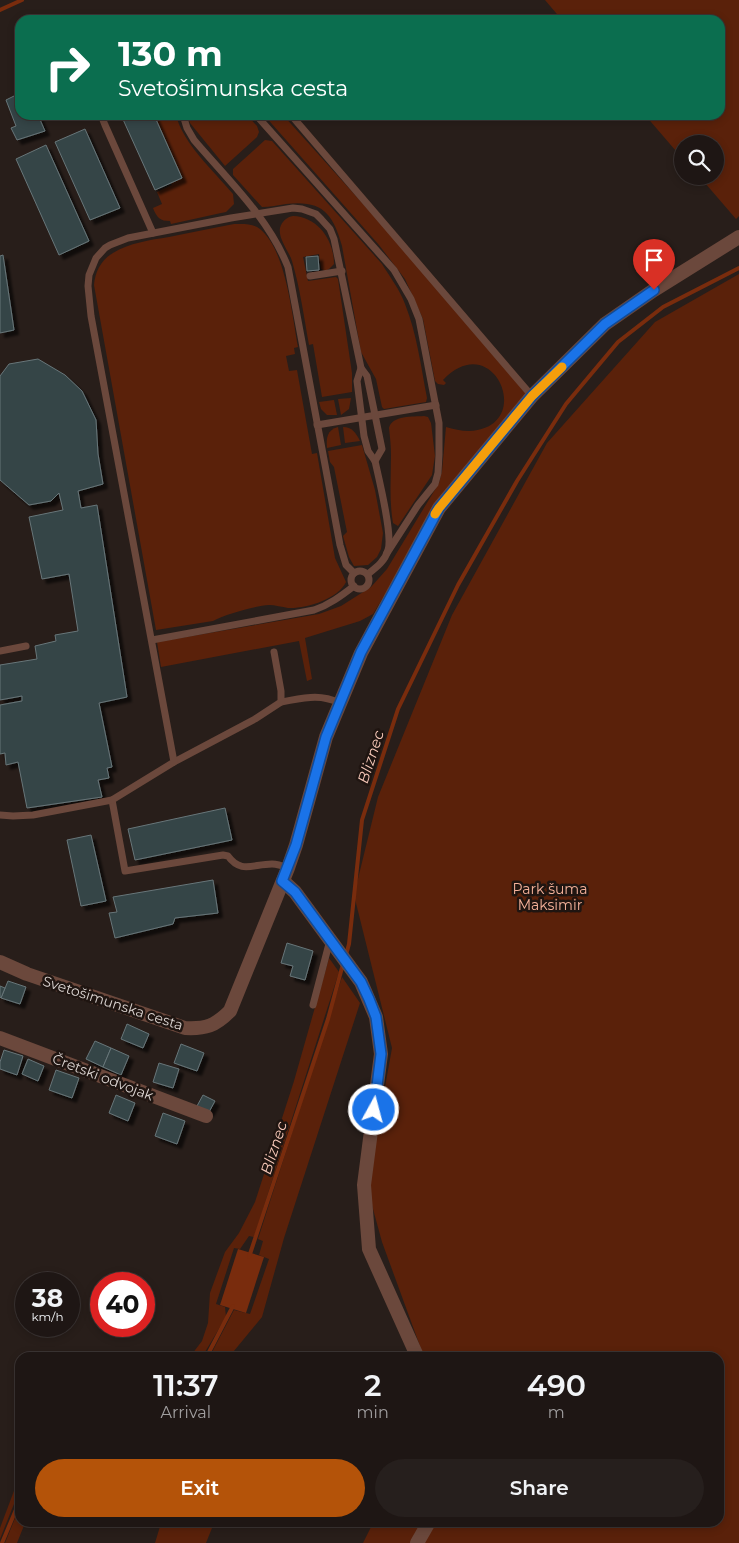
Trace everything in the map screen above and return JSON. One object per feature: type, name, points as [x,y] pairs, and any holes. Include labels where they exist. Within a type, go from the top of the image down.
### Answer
[{"type":"street","name":"Svetošimunska cesta","points":[[0,962],[27,974],[185,1028],[197,1029],[221,1020],[230,1011],[285,874],[296,845],[326,737],[361,652],[439,508],[532,396],[605,324],[654,290],[739,237]]},
{"type":"street","points":[[285,874],[295,892],[361,982],[376,1017],[381,1054],[364,1185],[369,1249],[415,1352]]},
{"type":"street","name":"Čretski odvojak","points":[[0,1038],[206,1116]]},
{"type":"street","points":[[417,1543],[426,1527]]},
{"type":"lane","points":[[105,120],[153,233]]},
{"type":"lane","points":[[185,120],[194,140],[257,214],[276,241],[288,267],[340,546],[346,565],[354,573]]},
{"type":"lane","points":[[261,120],[394,270],[404,286],[419,320],[440,423],[438,473],[435,484],[380,565],[368,574]]},
{"type":"lane","points":[[295,120],[532,396]]},
{"type":"lane","points":[[174,762],[91,316],[88,286],[89,275],[92,266],[105,248],[118,242],[153,233],[293,208],[316,214],[325,223],[334,239],[342,271],[361,368],[357,382],[368,451],[375,461],[390,542],[387,553]]},
{"type":"lane","points":[[310,276],[342,271]]},
{"type":"lane","points":[[361,368],[368,376],[382,449],[375,461]]},
{"type":"lane","points":[[317,425],[436,405]]},
{"type":"lane","points":[[360,570],[368,574],[370,580],[366,587],[360,589],[354,586],[351,578],[354,573],[360,570]]},
{"type":"lane","points":[[152,640],[314,610],[337,599],[354,586]]},
{"type":"lane","points":[[0,651],[26,646]]},
{"type":"lane","points":[[274,652],[281,691],[281,702]]},
{"type":"lane","points":[[0,815],[33,814],[112,800],[174,762],[233,731],[281,702],[314,696],[324,697],[340,704]]},
{"type":"lane","points":[[112,800],[126,871],[223,855],[228,856],[241,867],[274,864],[285,874]]},
{"type":"lane","points":[[313,1005],[333,944]]},
{"type":"green space","points":[[545,0],[739,0],[739,216],[736,219],[707,185],[724,185],[724,135],[674,135],[674,149],[649,120],[725,120],[725,15],[558,15]]},
{"type":"green space","points":[[156,120],[178,120],[192,147],[233,194],[234,204],[226,212],[171,224],[170,221],[161,220],[153,208],[162,204],[157,192],[182,178]]},
{"type":"green space","points":[[189,120],[252,120],[259,132],[257,137],[225,166]]},
{"type":"green space","points":[[268,120],[288,120],[427,275],[528,393],[420,536],[373,614],[360,621],[305,638],[312,679],[307,681],[299,641],[161,667],[157,642],[319,614],[341,606],[371,587],[387,569],[439,483],[446,427],[469,431],[489,426],[501,414],[504,399],[501,384],[492,372],[478,365],[462,367],[443,380],[446,383],[444,385],[438,384],[435,381],[423,319],[405,279],[379,245]]},
{"type":"green space","points":[[265,140],[272,141],[382,264],[395,284],[403,299],[413,327],[427,398],[426,402],[384,409],[382,407],[376,379],[361,352],[342,246],[335,225],[330,217],[324,211],[309,204],[298,203],[262,207],[233,175],[233,169]]},
{"type":"green space","points":[[293,216],[302,217],[317,225],[323,231],[331,247],[334,264],[325,271],[321,269],[319,254],[303,257],[308,281],[336,277],[338,279],[352,373],[352,392],[322,397],[313,344],[309,345],[295,271],[280,232],[283,221]]},
{"type":"green space","points":[[234,224],[251,225],[260,229],[269,239],[282,267],[298,347],[294,348],[295,354],[286,356],[289,371],[297,370],[312,454],[317,453],[335,558],[346,582],[342,588],[329,598],[312,605],[295,608],[263,606],[232,613],[213,621],[156,630],[94,285],[97,271],[105,259],[126,247]]},
{"type":"green space","name":"Park šuma Maksimir","points":[[739,274],[739,1543],[363,1543],[371,1527],[724,1527],[724,1352],[422,1352],[382,1242],[367,1187],[392,1048],[354,895],[378,797],[452,615],[547,443],[655,322]]},
{"type":"green space","points":[[351,398],[349,409],[341,415],[338,399]]},
{"type":"green space","points":[[334,400],[337,415],[327,415],[321,409],[319,402]]},
{"type":"green space","points":[[428,417],[431,423],[435,456],[432,475],[398,526],[393,523],[392,514],[389,428],[398,419]]},
{"type":"green space","points":[[338,427],[341,445],[327,448],[328,435],[334,428]]},
{"type":"green space","points":[[343,427],[353,431],[360,441],[345,443]]},
{"type":"green space","points":[[362,445],[375,490],[383,533],[381,549],[377,557],[368,565],[354,566],[349,557],[343,536],[347,532],[334,467],[330,462],[328,451]]},
{"type":"green space","points":[[329,958],[339,972],[254,1237],[249,1236],[240,1249],[234,1248],[216,1304],[225,1307],[226,1317],[205,1352],[194,1352],[202,1341],[208,1323],[210,1293],[225,1252],[239,1233],[255,1202],[294,1081]]},
{"type":"green space","points":[[342,977],[360,1003],[284,1238],[262,1317],[233,1352],[212,1352],[234,1310],[250,1314],[269,1259],[259,1255],[263,1241],[258,1239]]},
{"type":"green space","points":[[15,1488],[15,1502],[0,1539],[0,1528]]},
{"type":"green space","points":[[15,1518],[15,1527],[23,1527],[17,1543],[5,1543]]},
{"type":"green space","points":[[160,1527],[212,1527],[206,1543],[155,1543]]},
{"type":"shaded area","points":[[238,1249],[264,1257],[246,1313],[220,1305]]},
{"type":"building","points":[[15,96],[15,120],[40,120],[45,131],[17,140],[11,128],[16,126],[6,100]]},
{"type":"building","points":[[123,120],[156,120],[182,178],[155,190]]},
{"type":"building","points":[[85,129],[120,208],[90,220],[55,142]]},
{"type":"building","points":[[46,145],[89,241],[59,255],[16,159]]},
{"type":"building","points":[[3,255],[14,330],[0,333],[0,256]]},
{"type":"building","points":[[318,256],[319,270],[307,271],[306,257]]},
{"type":"building","points":[[38,359],[65,375],[82,391],[96,420],[98,454],[103,484],[78,491],[81,508],[97,505],[127,697],[99,703],[112,767],[107,768],[109,778],[98,780],[102,797],[27,808],[18,762],[6,765],[5,753],[0,754],[0,705],[22,701],[22,696],[0,700],[0,665],[37,659],[35,646],[56,641],[55,635],[78,631],[69,574],[42,579],[29,517],[63,510],[59,493],[51,501],[29,505],[0,480],[0,376],[9,364]]},
{"type":"building","points":[[225,808],[232,840],[135,860],[128,829]]},
{"type":"building","points":[[91,835],[106,901],[81,906],[67,840]]},
{"type":"building","points":[[213,880],[218,913],[175,918],[173,924],[115,938],[109,913],[117,912],[113,897]]},
{"type":"building","points":[[287,943],[313,951],[305,980],[290,976],[293,966],[281,963]]},
{"type":"building","points":[[8,981],[26,987],[20,1004],[1,998]]},
{"type":"building","points":[[0,986],[5,988],[1,998],[0,997]]},
{"type":"building","points":[[127,1024],[149,1034],[143,1048],[121,1039]]},
{"type":"building","points":[[95,1041],[111,1048],[103,1067],[86,1059]]},
{"type":"building","points":[[181,1044],[204,1053],[197,1071],[174,1063]]},
{"type":"building","points":[[111,1048],[129,1056],[121,1075],[103,1067]]},
{"type":"building","points":[[4,1050],[23,1056],[17,1075],[0,1069]]},
{"type":"building","points":[[28,1059],[44,1066],[38,1081],[22,1074]]},
{"type":"building","points":[[159,1063],[179,1069],[173,1088],[153,1082]]},
{"type":"building","points":[[56,1070],[79,1078],[72,1098],[49,1090]]},
{"type":"building","points":[[116,1095],[135,1103],[128,1121],[109,1113]]},
{"type":"building","points":[[203,1095],[215,1101],[209,1112],[197,1106]]},
{"type":"building","points":[[163,1113],[185,1121],[177,1144],[155,1136]]},
{"type":"waterway","points":[[0,10],[22,0]]},
{"type":"waterway","name":"Bliznec","points":[[346,955],[349,944],[362,820],[398,709],[458,585],[517,481],[566,404],[618,342],[663,307],[739,268]]},
{"type":"waterway","name":"Bliznec","points":[[249,1257],[328,1019],[343,964]]},
{"type":"waterway","name":"Bliznec","points":[[209,1352],[233,1306]]},
{"type":"waterway","name":"Bliznec","points":[[2,1543],[15,1512]]},
{"type":"slow traffic","points":[[435,514],[532,396],[562,367]]},
{"type":"route","points":[[374,1110],[381,1054],[376,1017],[369,999],[361,982],[295,892],[282,881],[296,845],[326,737],[361,652],[439,508],[532,396],[605,324],[654,290]]}]
